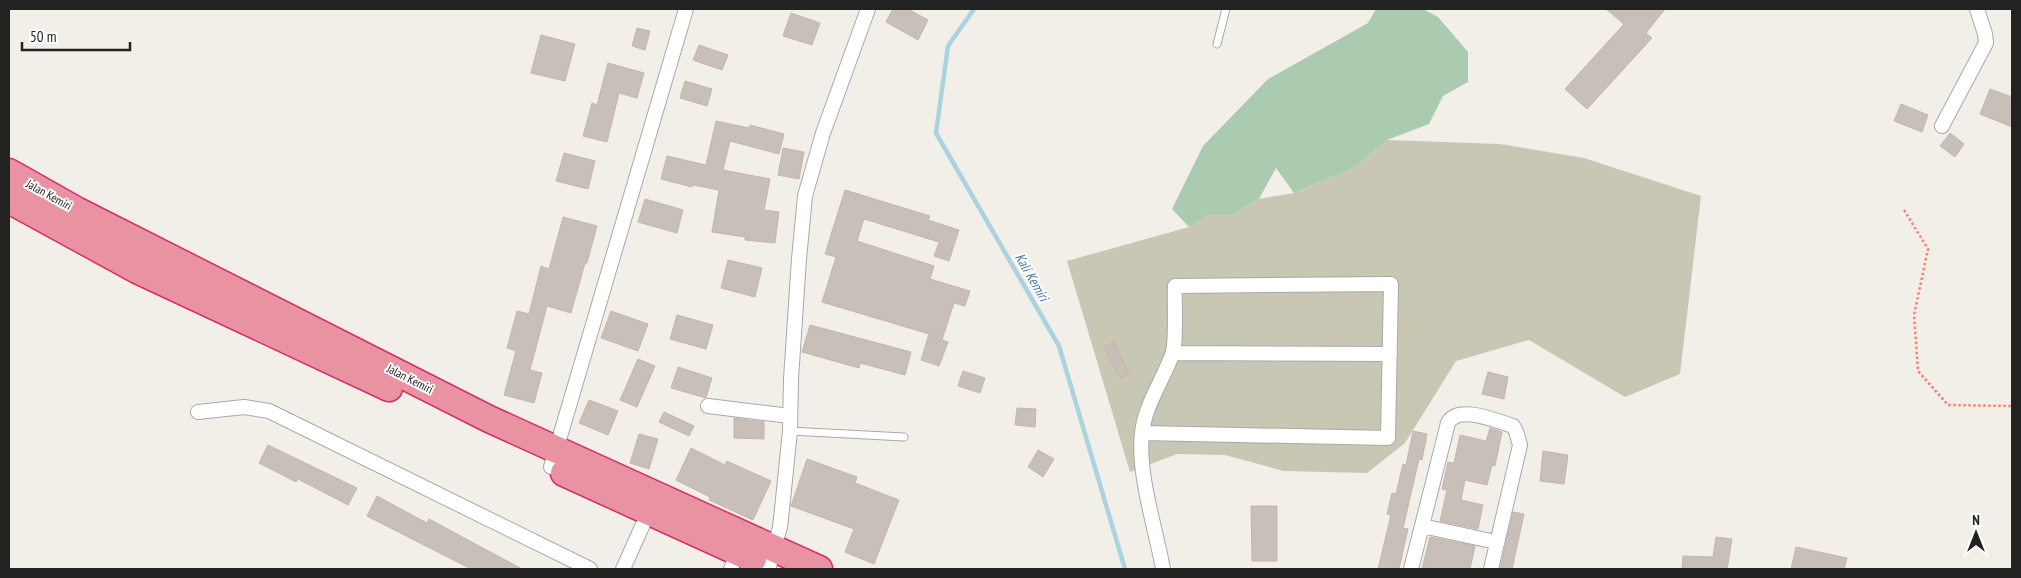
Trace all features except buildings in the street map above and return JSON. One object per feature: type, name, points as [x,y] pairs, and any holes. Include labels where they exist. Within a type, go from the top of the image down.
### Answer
[{"type":"highway","name":"Jalan Kemiri","points":[[9,172],[78,211],[489,419],[734,561],[773,562],[819,569]]},
{"type":"highway","name":"Jalan Kemiri","points":[[9,200],[137,270],[367,377],[554,458],[773,562]]},
{"type":"street","points":[[554,458],[686,9]]},
{"type":"street","points":[[773,562],[780,527],[790,430],[793,344],[805,196],[823,133],[868,9]]},
{"type":"street","points":[[1942,126],[1986,43],[1985,34],[1976,9]]},
{"type":"street","points":[[1142,433],[1388,438],[1391,284],[1175,286],[1173,353],[1145,415],[1142,433],[1143,466],[1163,569]]},
{"type":"street","points":[[1173,353],[1390,354]]},
{"type":"street","points":[[708,406],[790,416]]},
{"type":"street","points":[[198,412],[244,407],[269,411],[590,569]]},
{"type":"street","points":[[1411,569],[1450,419],[1456,415],[1464,414],[1513,426],[1520,445],[1491,569]]},
{"type":"street","points":[[623,569],[649,511]]},
{"type":"street","points":[[1422,526],[1496,542]]},
{"type":"lane","points":[[1218,44],[1226,9]]},
{"type":"lane","points":[[790,430],[904,437]]},
{"type":"path","points":[[1904,210],[1928,249],[1914,315],[1918,372],[1948,405],[2012,406]]},
{"type":"shaded area","points":[[1387,140],[1500,144],[1584,158],[1701,196],[1680,374],[1625,397],[1529,340],[1456,361],[1405,443],[1367,473],[1284,471],[1225,455],[1177,454],[1130,472],[1067,261],[1189,227],[1208,215],[1231,215],[1259,199],[1294,193],[1355,167]]},
{"type":"green space","points":[[1376,9],[1423,9],[1438,17],[1468,52],[1468,82],[1443,96],[1429,124],[1387,140],[1355,167],[1294,193],[1276,168],[1259,199],[1231,215],[1208,215],[1189,227],[1172,209],[1203,146],[1268,79],[1368,23]]},
{"type":"waterway","name":"Kali Kemiri","points":[[974,9],[948,46],[936,133],[1059,346],[1125,569]]}]
